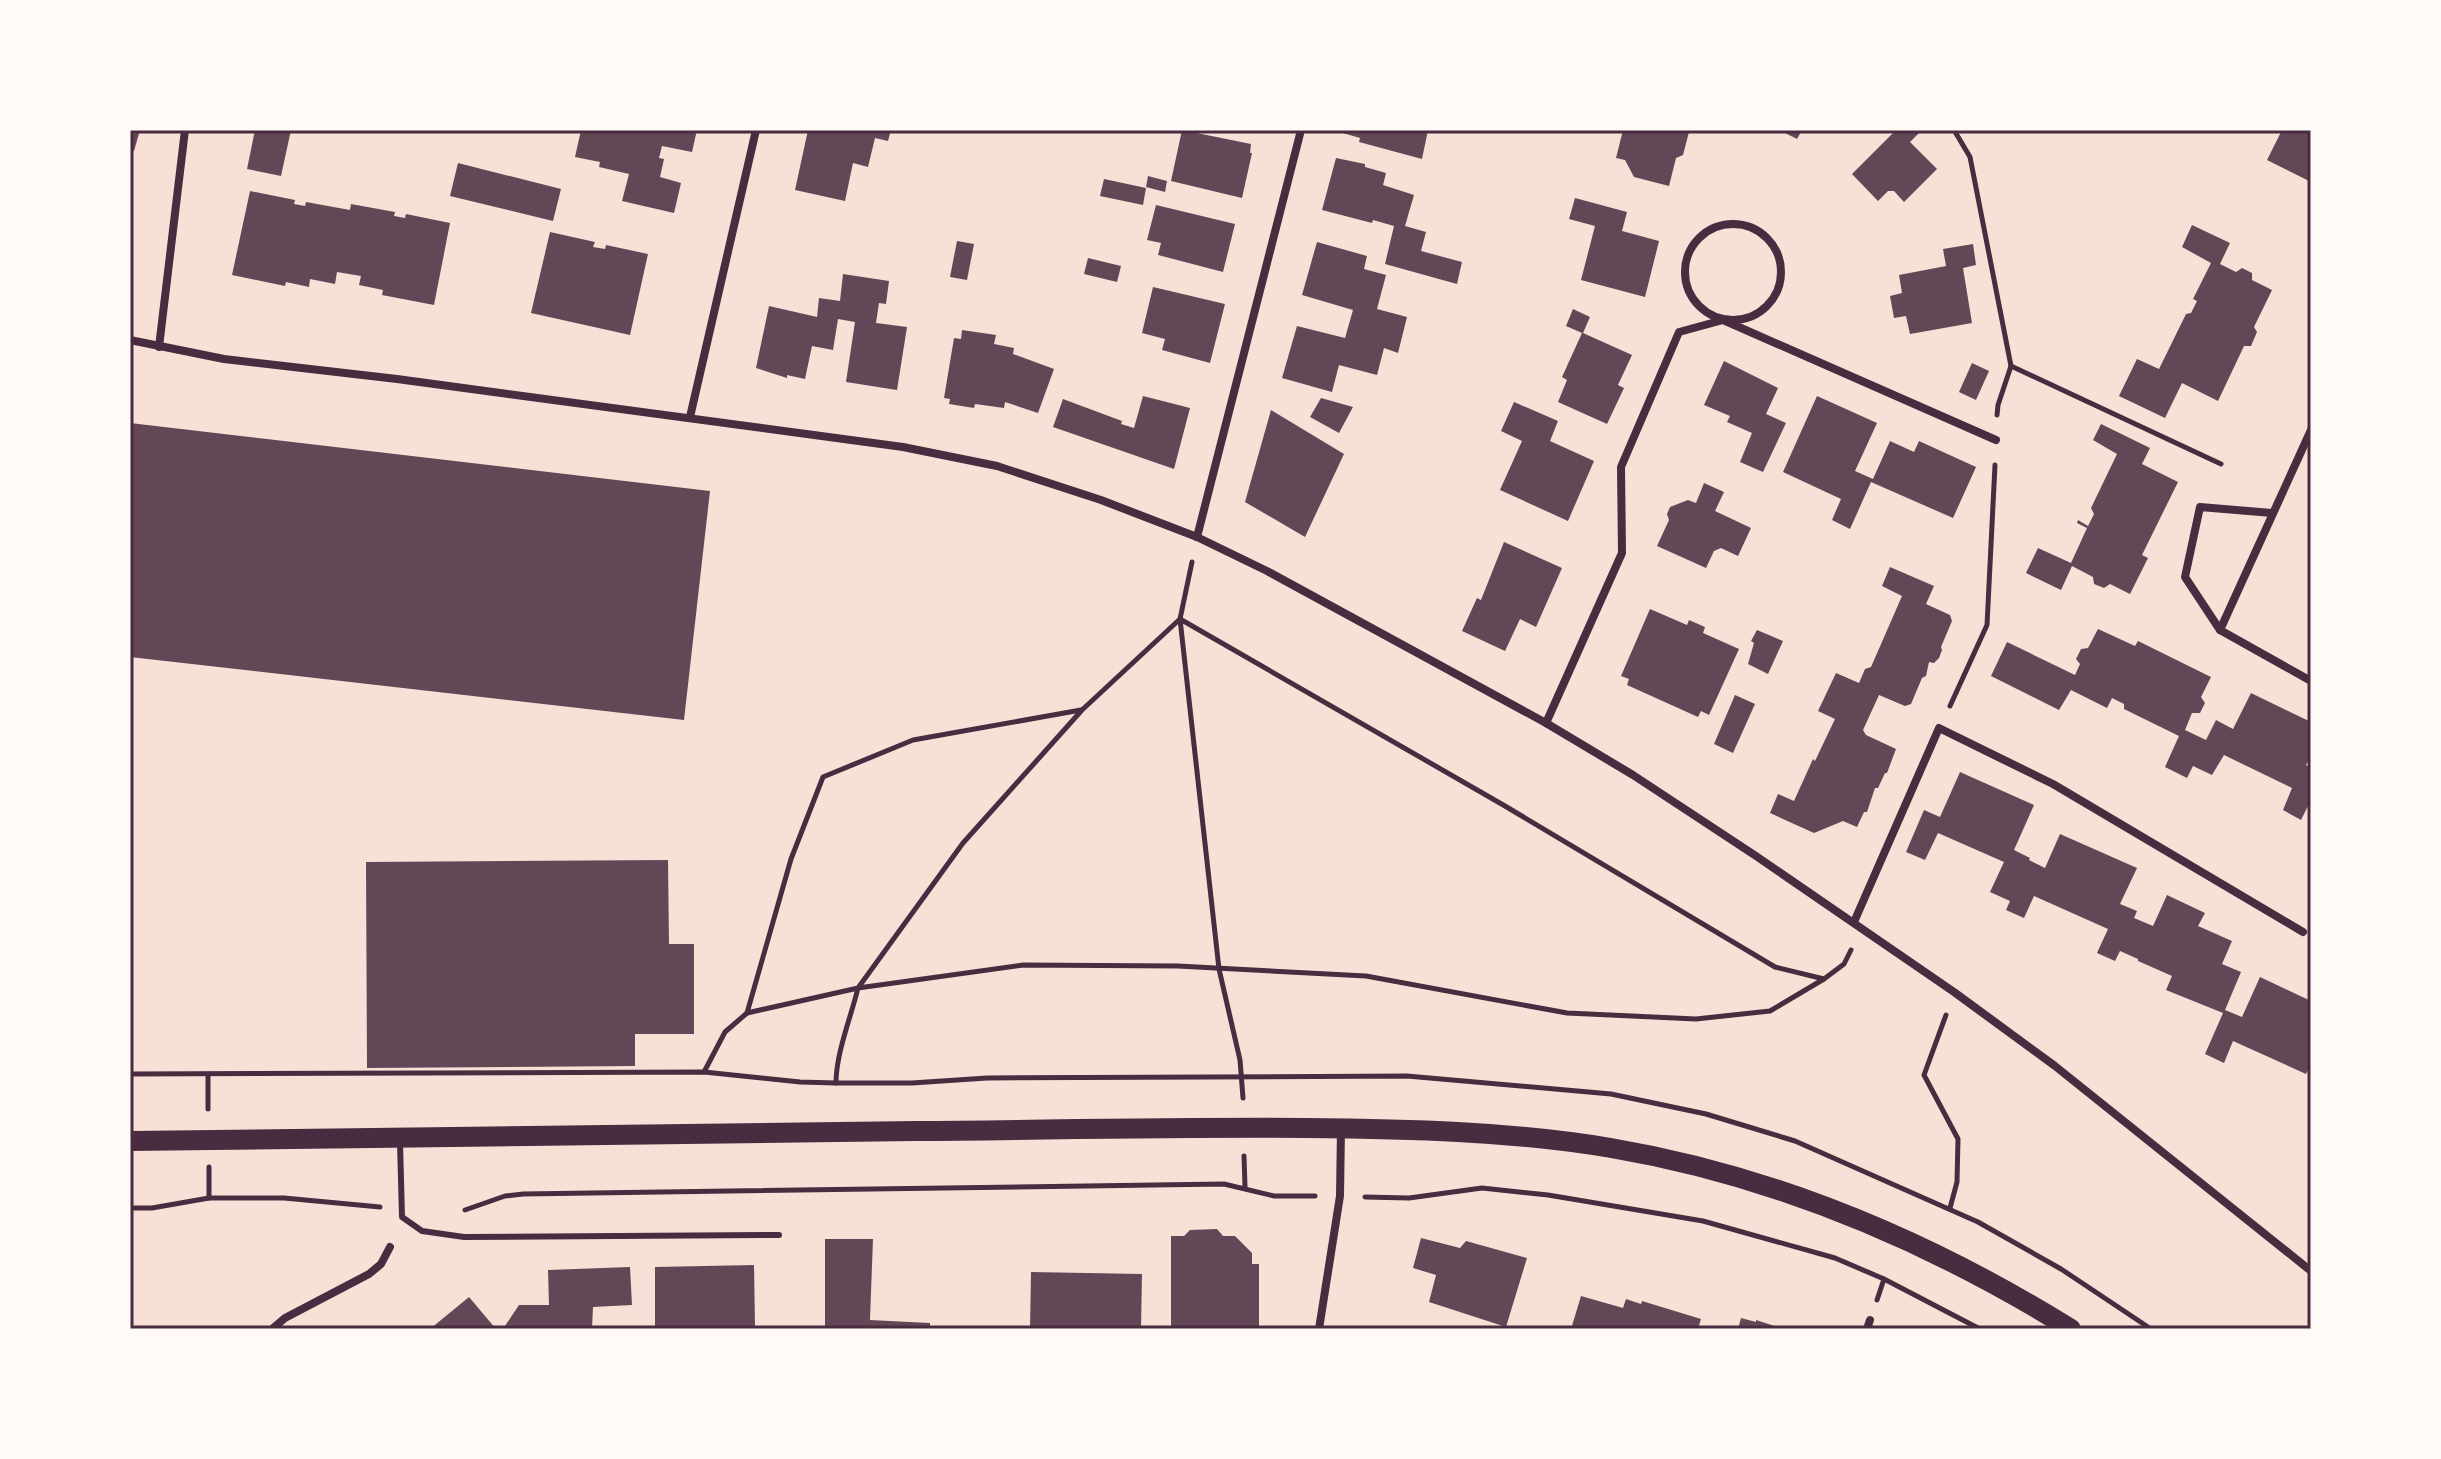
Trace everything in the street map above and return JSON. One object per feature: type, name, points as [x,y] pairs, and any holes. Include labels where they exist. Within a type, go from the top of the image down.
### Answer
[{"type":"main road","points":[[130,1141],[1341,1128],[1483,1134],[1598,1146],[1745,1179],[1837,1209],[1912,1241],[2071,1329]]},
{"type":"street","points":[[159,347],[185,130]]},
{"type":"street","points":[[690,417],[756,130]]},
{"type":"street","points":[[1197,537],[1301,130]]},
{"type":"street","points":[[1546,723],[1622,553],[1621,467],[1679,332],[1723,320],[1748,319],[1770,305],[1782,282],[1781,257],[1767,235],[1744,224],[1719,225],[1697,238],[1685,261],[1686,287],[1700,308],[1723,320],[1996,440]]},
{"type":"street","points":[[130,340],[224,359],[903,447],[997,466],[1101,500],[1197,537],[1267,571],[1546,723],[1633,775],[1954,992],[2055,1066],[2311,1271]]},
{"type":"street","points":[[2220,630],[2311,430]]},
{"type":"street","points":[[2272,513],[2200,507],[2185,577],[2220,630],[2311,681]]},
{"type":"street","points":[[1854,922],[1939,728],[2053,784],[2303,932]]},
{"type":"street","points":[[1319,1329],[1340,1196],[1341,1128]]},
{"type":"street","points":[[272,1329],[285,1318],[369,1274],[381,1264],[390,1247]]},
{"type":"lane","points":[[400,1138],[402,1217],[422,1231],[441,1235],[779,1235]]},
{"type":"path","points":[[2011,366],[2221,464]]},
{"type":"path","points":[[1197,537],[1180,619],[1219,969],[1237,1046]]},
{"type":"path","points":[[836,1083],[836,1064],[858,988],[963,843],[1082,710],[1180,619]]},
{"type":"path","points":[[1180,619],[1505,806],[1775,967],[1824,979]]},
{"type":"path","points":[[747,1013],[791,859],[823,777],[913,740],[1082,710]]},
{"type":"path","points":[[704,1072],[725,1032],[747,1013],[858,988],[1023,965],[1178,966],[1366,976],[1567,1013],[1696,1019],[1770,1011],[1844,964],[1851,953],[1854,922]]},
{"type":"path","points":[[1950,1208],[1957,1182],[1958,1139],[1924,1075],[1954,992]]},
{"type":"path","points":[[456,1211],[481,1206],[505,1196],[523,1194],[1224,1184],[1274,1196],[1409,1198],[1482,1188],[1548,1195],[1703,1221],[1835,1258],[1884,1279],[1980,1329]]},
{"type":"path","points":[[130,1208],[152,1208],[200,1199],[269,1198],[315,1199],[400,1208]]},
{"type":"building","points":[[130,130],[140,130],[134,151],[130,150]]},
{"type":"building","points":[[255,130],[291,130],[281,176],[247,169]]},
{"type":"building","points":[[581,130],[697,130],[692,152],[662,146],[659,158],[664,159],[660,177],[681,183],[674,213],[622,201],[629,174],[599,167],[600,162],[575,157]]},
{"type":"building","points":[[808,130],[891,130],[888,141],[875,138],[868,167],[853,163],[845,201],[795,190]]},
{"type":"building","points":[[1182,130],[1251,144],[1252,153],[1242,198],[1171,181]]},
{"type":"building","points":[[1428,130],[1422,159],[1359,142],[1360,138],[1336,131]]},
{"type":"building","points":[[1623,130],[1689,132],[1683,155],[1676,158],[1669,186],[1634,177],[1625,160],[1616,158]]},
{"type":"building","points":[[1779,130],[1802,130],[1797,139]]},
{"type":"building","points":[[1890,130],[1922,130],[1910,142],[1937,169],[1904,202],[1894,191],[1888,191],[1878,201],[1852,174],[1893,133]]},
{"type":"building","points":[[2282,130],[2311,130],[2311,182],[2267,160]]},
{"type":"building","points":[[1336,158],[1365,164],[1365,167],[1386,173],[1383,185],[1414,195],[1405,226],[1426,232],[1421,251],[1462,262],[1457,284],[1385,264],[1394,226],[1322,210]]},
{"type":"building","points":[[458,163],[561,189],[553,221],[450,196]]},
{"type":"building","points":[[1148,176],[1167,181],[1165,192],[1146,187]]},
{"type":"building","points":[[1104,179],[1146,188],[1143,205],[1100,196]]},
{"type":"building","points":[[250,191],[295,200],[294,204],[305,206],[306,202],[350,210],[351,204],[395,212],[394,216],[405,218],[406,214],[450,223],[434,305],[382,295],[383,290],[359,285],[361,276],[337,272],[335,284],[310,279],[309,287],[286,282],[285,286],[232,275]]},
{"type":"building","points":[[1575,198],[1627,212],[1622,231],[1659,241],[1645,297],[1581,280],[1595,226],[1569,219]]},
{"type":"building","points":[[1156,205],[1235,224],[1223,272],[1158,255],[1161,243],[1147,240]]},
{"type":"building","points":[[2192,225],[2230,243],[2220,264],[2236,272],[2242,268],[2252,273],[2252,280],[2272,290],[2254,327],[2257,332],[2251,346],[2244,346],[2218,401],[2182,383],[2165,418],[2119,396],[2137,359],[2159,369],[2186,314],[2191,313],[2197,301],[2193,299],[2211,263],[2182,247]]},
{"type":"building","points":[[550,232],[595,242],[593,247],[605,249],[606,245],[648,254],[630,335],[531,313]]},
{"type":"building","points":[[957,241],[974,244],[967,280],[950,277]]},
{"type":"building","points":[[1317,242],[1367,256],[1364,269],[1386,275],[1377,309],[1407,317],[1398,353],[1384,348],[1377,375],[1339,365],[1332,392],[1282,378],[1297,326],[1345,338],[1353,310],[1302,295]]},
{"type":"building","points":[[1973,244],[1976,265],[1963,268],[1972,323],[1910,334],[1906,316],[1894,318],[1890,296],[1902,293],[1899,275],[1946,266],[1943,249]]},
{"type":"building","points":[[1088,258],[1121,266],[1117,282],[1084,274]]},
{"type":"building","points":[[843,274],[889,281],[886,304],[879,303],[876,323],[907,327],[897,390],[846,382],[855,322],[838,319],[833,350],[812,346],[805,379],[787,375],[787,378],[756,368],[769,306],[817,317],[819,298],[840,301]]},
{"type":"building","points":[[1153,287],[1225,304],[1210,363],[1162,350],[1165,339],[1142,333]]},
{"type":"building","points":[[1573,309],[1590,317],[1583,333],[1632,355],[1618,385],[1624,388],[1607,424],[1558,402],[1567,380],[1562,377],[1582,333],[1566,326]]},
{"type":"building","points":[[962,330],[996,335],[994,344],[1014,348],[1013,354],[1054,369],[1038,413],[1005,402],[1004,408],[949,404],[950,399],[944,398],[954,338],[961,339]]},
{"type":"building","points":[[1724,361],[1778,388],[1766,414],[1786,423],[1763,472],[1740,462],[1752,433],[1727,422],[1730,416],[1704,405]]},
{"type":"building","points":[[1972,363],[1989,371],[1976,400],[1959,392]]},
{"type":"building","points":[[1143,396],[1190,408],[1174,469],[1053,427],[1063,399],[1134,428]]},
{"type":"building","points":[[1817,396],[1877,423],[1855,471],[1873,479],[1890,441],[1914,452],[1919,441],[1976,467],[1953,518],[1871,482],[1850,529],[1832,520],[1841,499],[1783,472]]},
{"type":"building","points":[[1321,398],[1353,407],[1339,433],[1310,417]]},
{"type":"building","points":[[1514,402],[1558,421],[1550,441],[1594,461],[1568,521],[1500,490],[1522,441],[1501,431]]},
{"type":"building","points":[[1271,410],[1344,454],[1305,537],[1245,502]]},
{"type":"building","points":[[130,423],[710,491],[684,720],[130,657]]},
{"type":"building","points":[[2101,424],[2150,448],[2142,464],[2178,482],[2142,555],[2148,558],[2130,594],[2110,584],[2104,588],[2094,584],[2093,577],[2072,566],[2061,590],[2026,573],[2038,548],[2071,563],[2087,528],[2077,523],[2078,520],[2088,526],[2094,514],[2091,508],[2117,454],[2093,440]]},
{"type":"building","points":[[1704,483],[1724,492],[1715,511],[1751,528],[1738,556],[1721,548],[1714,551],[1706,568],[1657,546],[1669,520],[1667,514],[1670,507],[1688,500],[1696,503]]},
{"type":"building","points":[[1504,542],[1562,568],[1536,627],[1520,619],[1505,651],[1462,631],[1477,598],[1481,600]]},
{"type":"building","points":[[1890,567],[1934,586],[1926,604],[1950,615],[1952,621],[1939,658],[1934,663],[1929,662],[1926,676],[1922,678],[1911,704],[1905,706],[1879,695],[1863,730],[1866,735],[1896,749],[1887,773],[1875,788],[1867,812],[1864,812],[1857,827],[1843,821],[1814,833],[1770,813],[1778,794],[1794,801],[1835,719],[1818,711],[1836,673],[1859,683],[1865,669],[1871,667],[1902,596],[1882,586]]},
{"type":"building","points":[[1650,609],[1687,625],[1689,620],[1705,627],[1703,633],[1739,649],[1709,715],[1701,711],[1698,717],[1627,685],[1629,679],[1621,676]]},
{"type":"building","points":[[2098,629],[2135,646],[2138,641],[2211,677],[2201,697],[2205,703],[2200,713],[2192,713],[2185,730],[2206,740],[2216,720],[2233,729],[2251,693],[2311,722],[2311,756],[2306,765],[2311,768],[2311,800],[2301,820],[2283,810],[2292,788],[2224,755],[2212,775],[2193,766],[2187,778],[2165,767],[2179,736],[2124,709],[2124,704],[2112,698],[2107,708],[2071,690],[2059,710],[1991,676],[2007,642],[2075,675],[2080,664],[2076,659],[2081,649],[2088,648]]},
{"type":"building","points":[[1757,630],[1783,641],[1768,674],[1748,664],[1754,643],[1751,641]]},
{"type":"building","points":[[1735,695],[1755,704],[1733,753],[1714,744]]},
{"type":"building","points":[[1960,772],[2034,805],[2014,850],[2029,860],[2045,868],[2060,834],[2137,868],[2120,904],[2137,911],[2134,918],[2153,926],[2167,895],[2205,913],[2198,926],[2232,941],[2222,964],[2241,972],[2225,1010],[2242,1017],[2260,977],[2311,1001],[2311,1064],[2306,1074],[2233,1041],[2224,1063],[2205,1054],[2223,1013],[2166,990],[2172,976],[2138,959],[2120,951],[2115,961],[2097,953],[2108,929],[2034,896],[2024,918],[2006,910],[2010,901],[1990,892],[2004,862],[1938,833],[1925,860],[1906,852],[1924,810],[1940,817]]},
{"type":"building","points":[[668,860],[669,944],[694,944],[694,1034],[635,1034],[635,1066],[367,1068],[366,862]]},
{"type":"building","points":[[1217,1229],[1223,1236],[1235,1236],[1252,1253],[1252,1264],[1259,1264],[1259,1329],[1178,1329],[1178,1326],[1171,1326],[1171,1236],[1184,1236],[1190,1230]]},
{"type":"building","points":[[1421,1238],[1460,1248],[1466,1241],[1527,1258],[1506,1327],[1429,1302],[1436,1275],[1413,1268]]},
{"type":"building","points":[[825,1239],[873,1239],[870,1320],[930,1323],[930,1329],[825,1329]]},
{"type":"building","points":[[754,1265],[755,1326],[655,1327],[655,1267]]},
{"type":"building","points":[[630,1267],[632,1305],[593,1307],[592,1329],[503,1329],[519,1305],[549,1305],[548,1270]]},
{"type":"building","points":[[1031,1272],[1142,1274],[1141,1329],[1030,1329]]},
{"type":"building","points":[[1581,1296],[1623,1308],[1626,1299],[1641,1304],[1642,1301],[1701,1319],[1698,1329],[1571,1329]]},
{"type":"building","points":[[469,1297],[496,1329],[430,1329]]},
{"type":"building","points":[[1741,1318],[1756,1320],[1784,1329],[1738,1329]]}]
